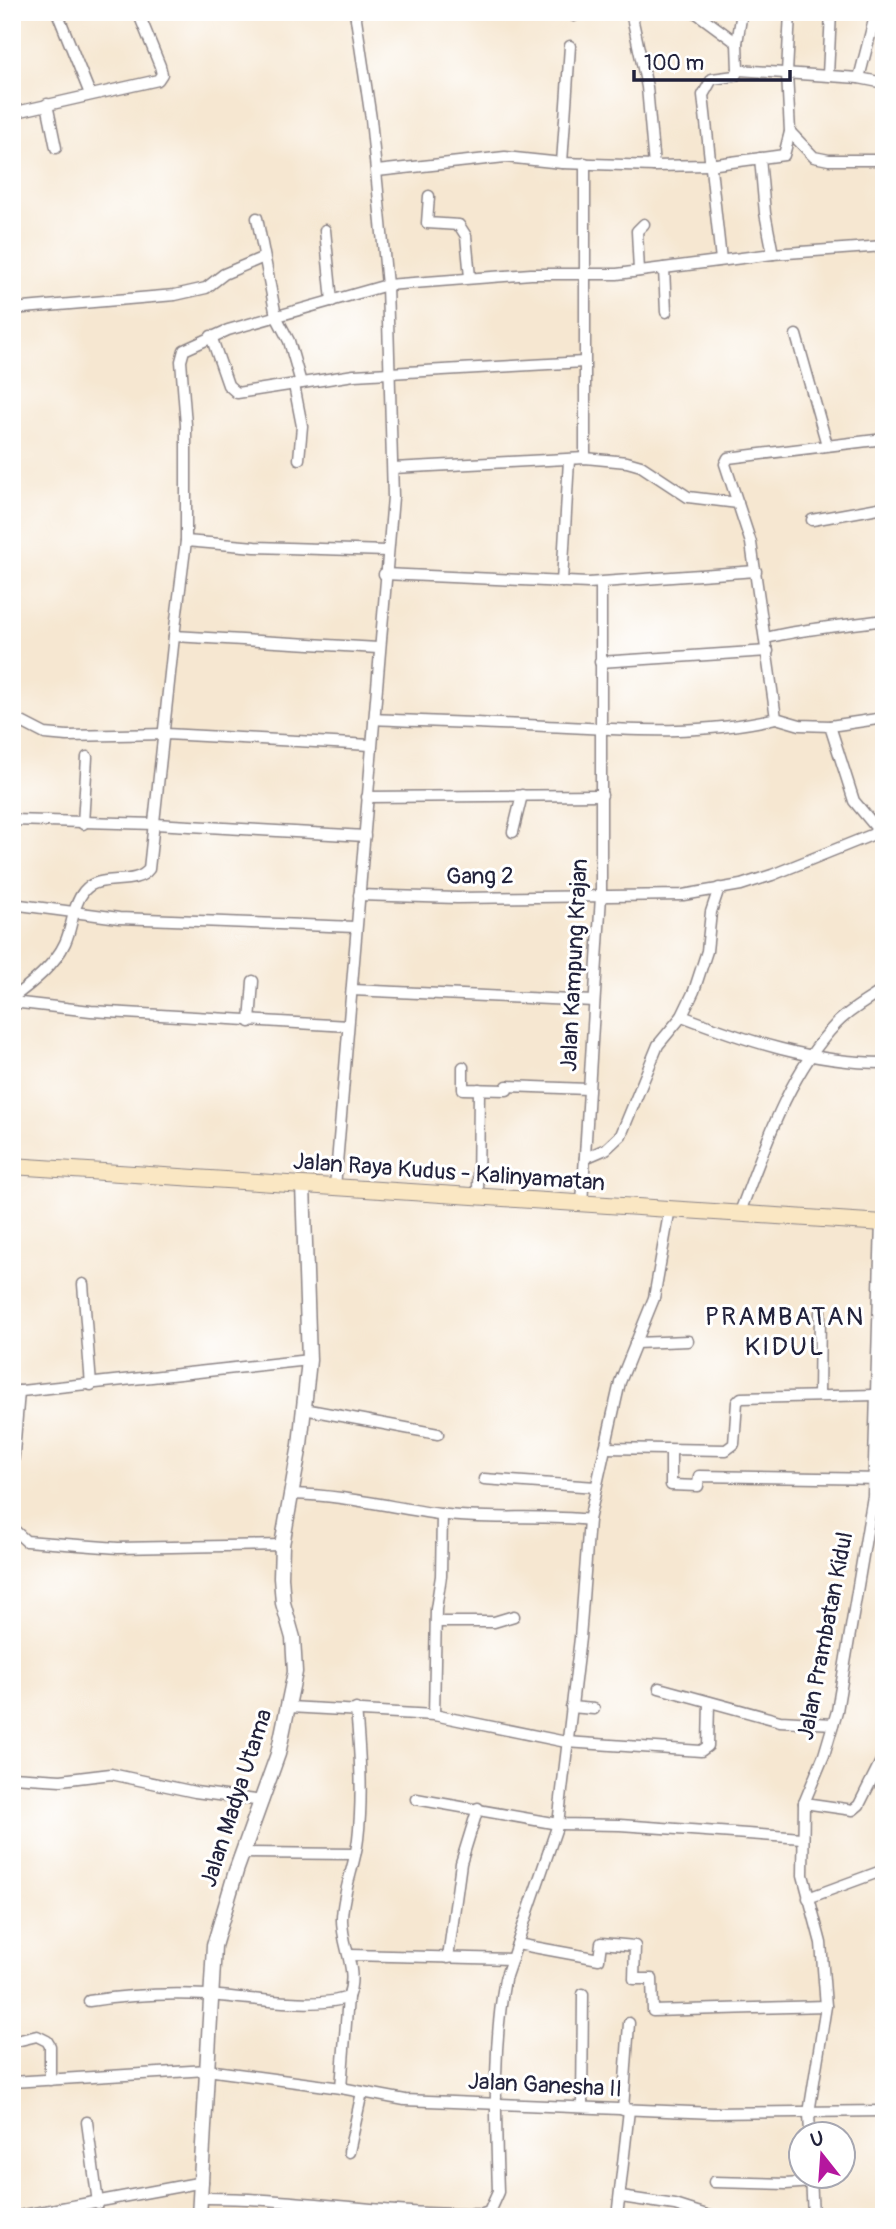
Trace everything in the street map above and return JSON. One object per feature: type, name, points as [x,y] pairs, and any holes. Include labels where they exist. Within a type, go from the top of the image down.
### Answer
[{"type":"main road","name":"Jalan Raya Kudus - Kalinyamatan","points":[[12,1166],[882,1223]]},
{"type":"street","points":[[57,12],[90,94]]},
{"type":"street","points":[[12,113],[158,80],[162,74],[155,49],[138,12]]},
{"type":"street","points":[[335,1187],[393,468],[387,285],[377,171],[355,12]]},
{"type":"street","points":[[631,12],[647,87],[654,166]]},
{"type":"street","points":[[695,12],[737,43]]},
{"type":"street","points":[[721,260],[703,95],[705,85],[712,79],[735,76],[738,70],[737,43],[742,12]]},
{"type":"street","points":[[377,171],[505,157],[562,163],[654,166],[709,165],[784,155],[790,132],[787,73],[790,12]]},
{"type":"street","points":[[828,75],[831,12]]},
{"type":"street","points":[[859,78],[876,12]]},
{"type":"street","points":[[562,163],[570,46]]},
{"type":"street","points":[[738,70],[828,75],[884,83]]},
{"type":"street","points":[[47,104],[56,148]]},
{"type":"street","points":[[790,132],[809,153],[820,159],[884,160]]},
{"type":"street","points":[[760,158],[765,213],[773,254]]},
{"type":"street","points":[[585,163],[585,458]]},
{"type":"street","points":[[429,197],[427,223],[459,225],[466,236],[470,277]]},
{"type":"street","points":[[257,218],[276,316],[289,341],[298,384],[302,426],[299,459]]},
{"type":"street","points":[[639,271],[637,231],[643,224]]},
{"type":"street","points":[[325,230],[332,301]]},
{"type":"street","points":[[12,1000],[39,976],[65,944],[72,913],[90,886],[147,873],[152,861],[186,541],[186,425],[181,355],[191,346],[211,336],[387,285],[470,277],[639,271],[773,254],[884,246]]},
{"type":"street","points":[[12,309],[175,295],[206,288],[224,274],[264,257]]},
{"type":"street","points":[[664,268],[666,312]]},
{"type":"street","points":[[796,335],[827,445]]},
{"type":"street","points":[[211,336],[228,385],[233,392],[245,393],[390,373],[584,362]]},
{"type":"street","points":[[776,718],[748,527],[725,464],[728,458],[884,439]]},
{"type":"street","points":[[393,468],[585,458],[627,462],[641,466],[688,497],[738,503]]},
{"type":"street","points":[[562,582],[569,460]]},
{"type":"street","points":[[812,520],[884,507]]},
{"type":"street","points":[[186,541],[255,547],[387,551]]},
{"type":"street","points":[[384,574],[601,583],[756,571]]},
{"type":"street","name":"Jalan Kampung Krajan","points":[[582,1204],[601,895],[601,583]]},
{"type":"street","points":[[766,638],[811,628],[834,628],[884,620]]},
{"type":"street","points":[[174,636],[379,648]]},
{"type":"street","points":[[600,663],[768,651]]},
{"type":"street","points":[[12,717],[45,734],[166,734],[371,745]]},
{"type":"street","points":[[374,719],[599,729],[700,729],[749,725],[776,718],[800,725],[830,726],[884,718]]},
{"type":"street","points":[[830,726],[853,801],[881,835]]},
{"type":"street","points":[[83,824],[87,757]]},
{"type":"street","points":[[513,832],[522,795]]},
{"type":"street","points":[[367,797],[602,795]]},
{"type":"street","points":[[12,820],[155,824],[365,836]]},
{"type":"street","name":"Gang 2","points":[[359,895],[457,898],[683,895],[772,875],[881,835]]},
{"type":"street","points":[[585,1158],[606,1149],[621,1135],[658,1045],[682,1016],[694,992],[707,951],[711,912],[719,888]]},
{"type":"street","points":[[12,904],[72,913],[181,922],[355,928]]},
{"type":"street","points":[[250,1022],[253,981]]},
{"type":"street","points":[[740,1212],[775,1120],[809,1056],[838,1022],[884,989]]},
{"type":"street","points":[[352,990],[594,1001]]},
{"type":"street","points":[[12,1000],[250,1022],[348,1026]]},
{"type":"street","points":[[682,1016],[749,1041],[809,1056],[844,1062],[884,1063]]},
{"type":"street","points":[[463,1067],[461,1087],[507,1090],[507,1086],[588,1089]]},
{"type":"street","points":[[478,1196],[479,1089]]},
{"type":"street","name":"Jalan Madya Utama","points":[[199,2217],[203,2182],[209,1995],[219,1924],[263,1801],[289,1707],[295,1652],[282,1591],[282,1545],[304,1409],[309,1360],[303,1185]]},
{"type":"street","points":[[200,2198],[259,2197],[349,2211],[457,2215],[489,2212],[498,2192],[494,2103],[500,2003],[512,1959],[558,1824],[589,1520],[621,1382],[654,1298],[670,1208]]},
{"type":"street","name":"Jalan Prambatan Kidul","points":[[809,2120],[826,2006],[821,1944],[808,1898],[802,1862],[804,1803],[833,1724],[879,1478],[876,1395],[882,1223]]},
{"type":"street","points":[[83,1284],[91,1385]]},
{"type":"street","points":[[819,1395],[820,1312]]},
{"type":"street","points":[[635,1343],[688,1341]]},
{"type":"street","points":[[12,1478],[16,1392],[309,1360]]},
{"type":"street","points":[[605,1448],[726,1450],[732,1447],[736,1438],[737,1402],[741,1398],[876,1395]]},
{"type":"street","points":[[304,1409],[438,1434]]},
{"type":"street","points":[[671,1450],[671,1485],[698,1486],[699,1476],[879,1478]]},
{"type":"street","points":[[484,1479],[597,1487]]},
{"type":"street","points":[[291,1494],[361,1499],[442,1514],[589,1520]]},
{"type":"street","points":[[434,1715],[442,1514]]},
{"type":"street","points":[[12,1528],[26,1541],[118,1548],[282,1545]]},
{"type":"street","points":[[436,1622],[494,1622],[514,1616]]},
{"type":"street","points":[[659,1688],[780,1721],[833,1724]]},
{"type":"street","points":[[289,1707],[434,1715],[566,1742],[701,1751],[708,1746],[709,1702]]},
{"type":"street","points":[[571,1707],[594,1709]]},
{"type":"street","points":[[341,2088],[348,1997],[352,1988],[350,1955],[341,1923],[343,1898],[355,1854],[361,1768],[356,1709]]},
{"type":"street","points":[[804,1803],[853,1810],[859,1805],[884,1755]]},
{"type":"street","points":[[12,1777],[51,1781],[111,1774],[195,1792],[263,1801]]},
{"type":"street","points":[[416,1799],[558,1824],[620,1825],[802,1838]]},
{"type":"street","points":[[447,1958],[461,1863],[478,1808]]},
{"type":"street","points":[[243,1853],[355,1854]]},
{"type":"street","points":[[808,1898],[884,1870]]},
{"type":"street","points":[[517,1944],[599,1959],[601,1943],[635,1946],[634,1979],[652,1979],[653,2011],[826,2006]]},
{"type":"street","points":[[350,1955],[512,1959]]},
{"type":"street","points":[[89,2001],[168,1993],[293,2001],[333,2001],[348,1997]]},
{"type":"street","points":[[582,2107],[583,1994]]},
{"type":"street","points":[[617,2217],[621,2197],[629,2022]]},
{"type":"street","points":[[12,2042],[37,2036],[47,2040],[50,2046],[50,2080]]},
{"type":"street","name":"Jalan Ganesha II","points":[[12,2082],[207,2070],[341,2088],[405,2100],[626,2110],[809,2113],[884,2111]]},
{"type":"street","points":[[349,2152],[362,2092]]},
{"type":"street","points":[[87,2122],[98,2203]]},
{"type":"street","points":[[714,2182],[788,2180]]},
{"type":"street","points":[[15,2216],[98,2203],[163,2187],[203,2182]]},
{"type":"street","points":[[812,2190],[813,2217]]},
{"type":"street","points":[[621,2197],[676,2205],[713,2217]]},
{"type":"district","name":"PRAMBATAN KIDUL","points":[[785,1332]]}]
